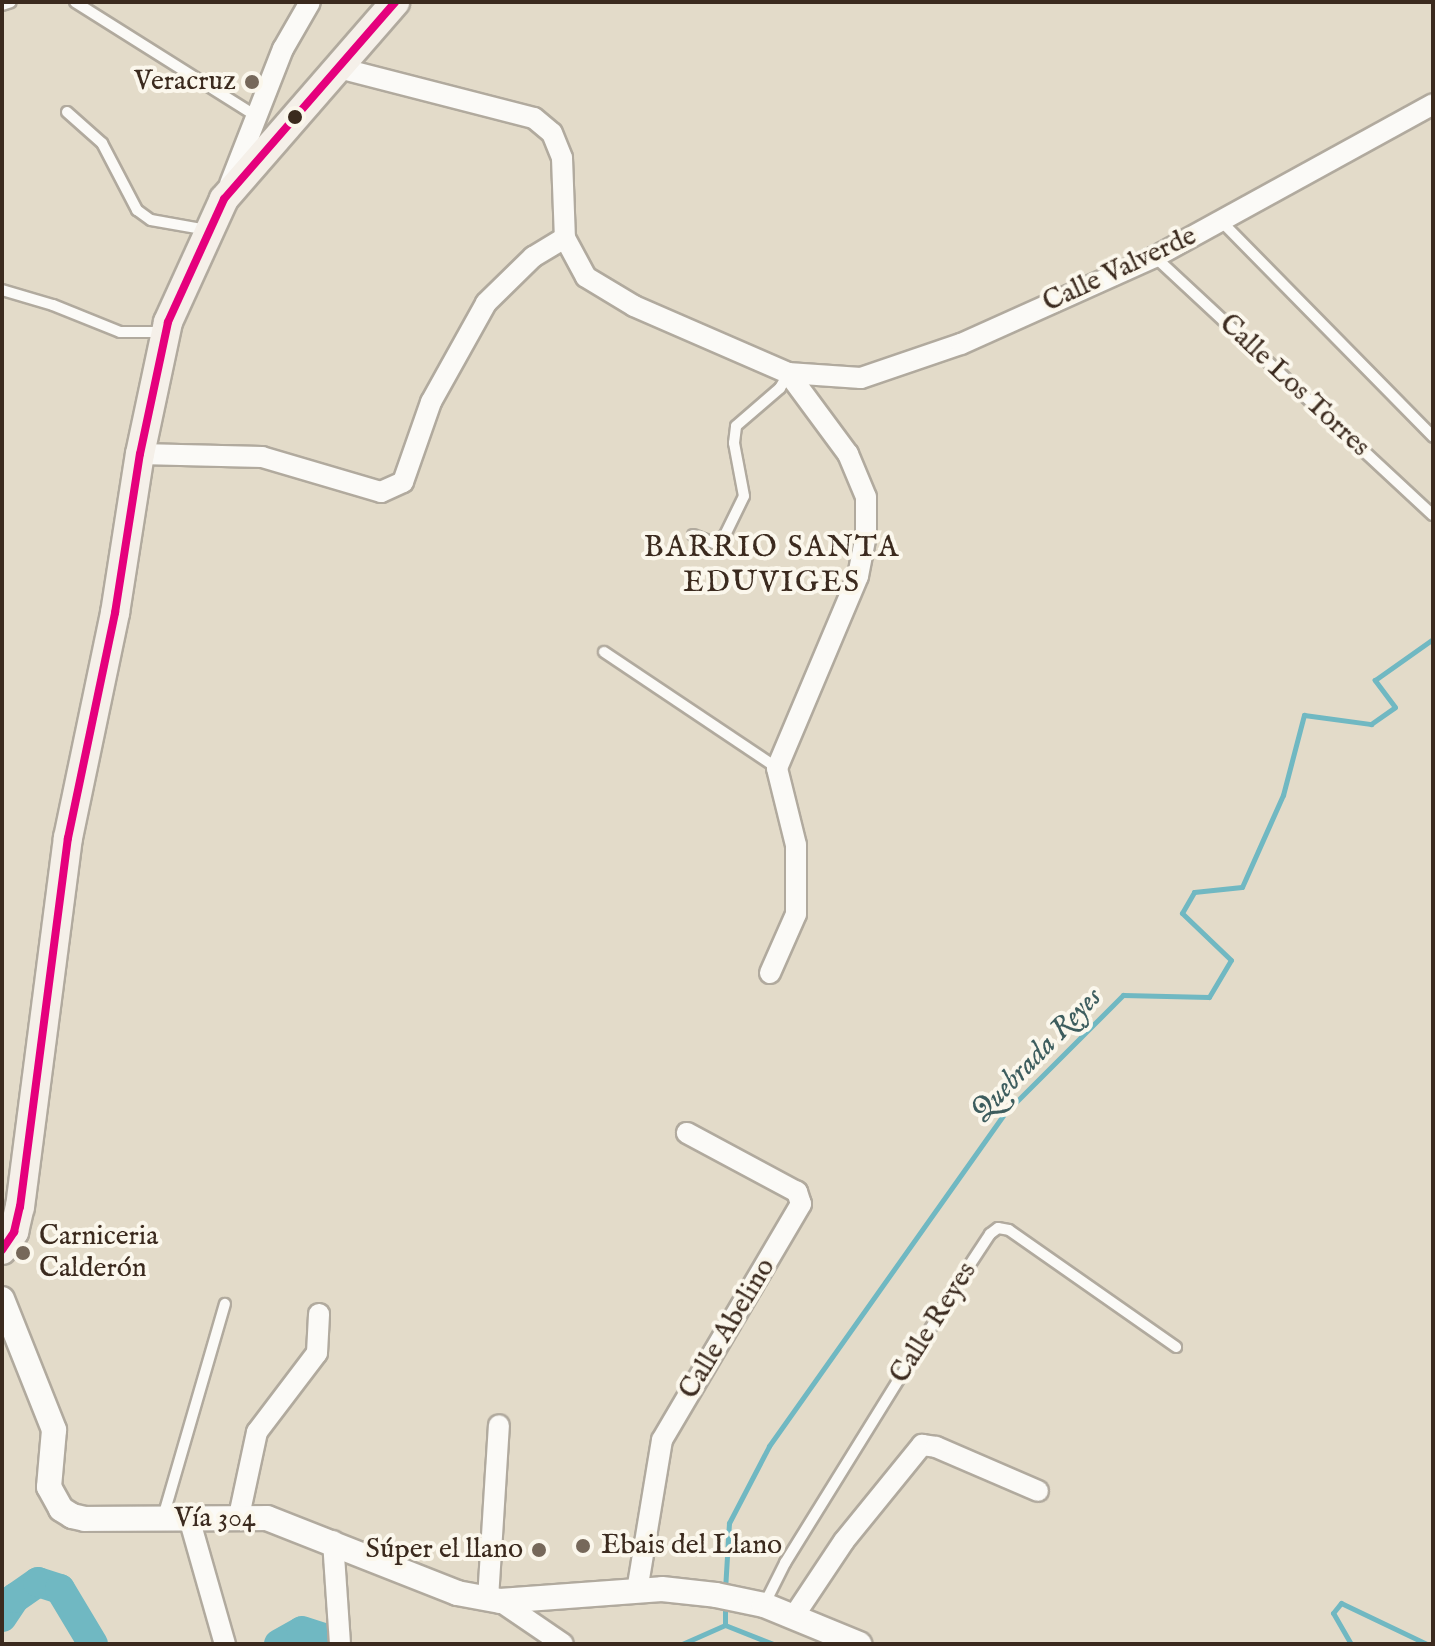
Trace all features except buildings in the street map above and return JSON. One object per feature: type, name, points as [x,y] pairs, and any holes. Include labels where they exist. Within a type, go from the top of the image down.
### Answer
[{"type":"main road","points":[[2,1250],[14,1232],[20,1207],[68,838],[115,613],[140,454],[166,332],[224,199],[395,2]]},
{"type":"street","points":[[224,199],[283,49],[310,2]]},
{"type":"street","name":"Calle Valverde","points":[[339,68],[534,118],[552,133],[562,158],[565,238],[586,277],[634,306],[788,373],[861,378],[961,344],[1155,257],[1433,104]]},
{"type":"street","points":[[140,454],[262,457],[381,492],[403,482],[431,402],[486,303],[533,257],[565,238]]},
{"type":"street","points":[[770,973],[796,914],[796,845],[777,768],[858,576],[866,535],[866,497],[848,454],[788,373]]},
{"type":"street","name":"Calle Abelino","points":[[637,1591],[662,1440],[801,1204],[797,1192],[687,1133]]},
{"type":"street","name":"Vía 304","points":[[2,1299],[54,1430],[49,1474],[53,1499],[61,1509],[85,1519],[267,1518],[333,1541],[444,1588],[494,1600],[662,1589],[716,1595],[764,1605],[859,1644]]},
{"type":"street","points":[[239,1516],[257,1432],[317,1353],[319,1314]]},
{"type":"street","points":[[499,1425],[494,1600],[563,1644]]},
{"type":"street","points":[[794,1616],[844,1541],[922,1445],[936,1447],[1038,1491]]},
{"type":"street","points":[[189,1518],[225,1644]]},
{"type":"street","points":[[333,1541],[340,1644]]},
{"type":"lane","points":[[2,5],[11,2]]},
{"type":"lane","points":[[75,2],[256,116]]},
{"type":"lane","points":[[67,112],[102,143],[137,210],[151,220],[210,230]]},
{"type":"lane","points":[[1221,221],[1433,437]]},
{"type":"lane","name":"Calle Los Torres","points":[[1155,257],[1433,515]]},
{"type":"lane","points":[[2,290],[53,305],[120,332],[166,332]]},
{"type":"lane","points":[[693,535],[714,543],[725,535],[744,496],[734,443],[736,426],[780,388],[788,373]]},
{"type":"lane","points":[[604,652],[777,768]]},
{"type":"lane","name":"Calle Reyes","points":[[764,1605],[785,1563],[868,1429],[990,1234],[998,1228],[1009,1230],[1176,1347]]},
{"type":"lane","points":[[163,1519],[225,1304]]},
{"type":"waterway","name":"Quebrada Reyes","points":[[725,1590],[729,1523],[769,1446],[1003,1115],[1123,995],[1209,997],[1231,960],[1182,913],[1194,892],[1242,887],[1283,795],[1304,715],[1371,724],[1395,707],[1375,680],[1433,639]]},
{"type":"waterway","points":[[2,1617],[15,1598],[38,1582],[60,1589],[93,1644]]},
{"type":"waterway","points":[[1351,1644],[1333,1613],[1341,1603],[1427,1644]]},
{"type":"waterway","name":"Quebrada Reyes","points":[[725,1604],[725,1625]]},
{"type":"waterway","name":"Quebrada Reyes","points":[[682,1644],[725,1625],[773,1644]]},
{"type":"waterway","points":[[279,1644],[302,1631],[323,1638]]},
{"type":"transit line","points":[[2,1250],[14,1232],[20,1207],[68,838],[115,613],[140,454],[168,322],[224,199],[395,2]]},
{"type":"place","name":"Veracruz","points":[[252,82]]},
{"type":"place","name":"Carniceria Calderón","points":[[23,1253]]},
{"type":"place","name":"Ebais del Llano","points":[[583,1546]]},
{"type":"place","name":"Súper el llano","points":[[539,1550]]},
{"type":"district","name":"BARRIO SANTA EDUVIGES","points":[[772,565]]}]
